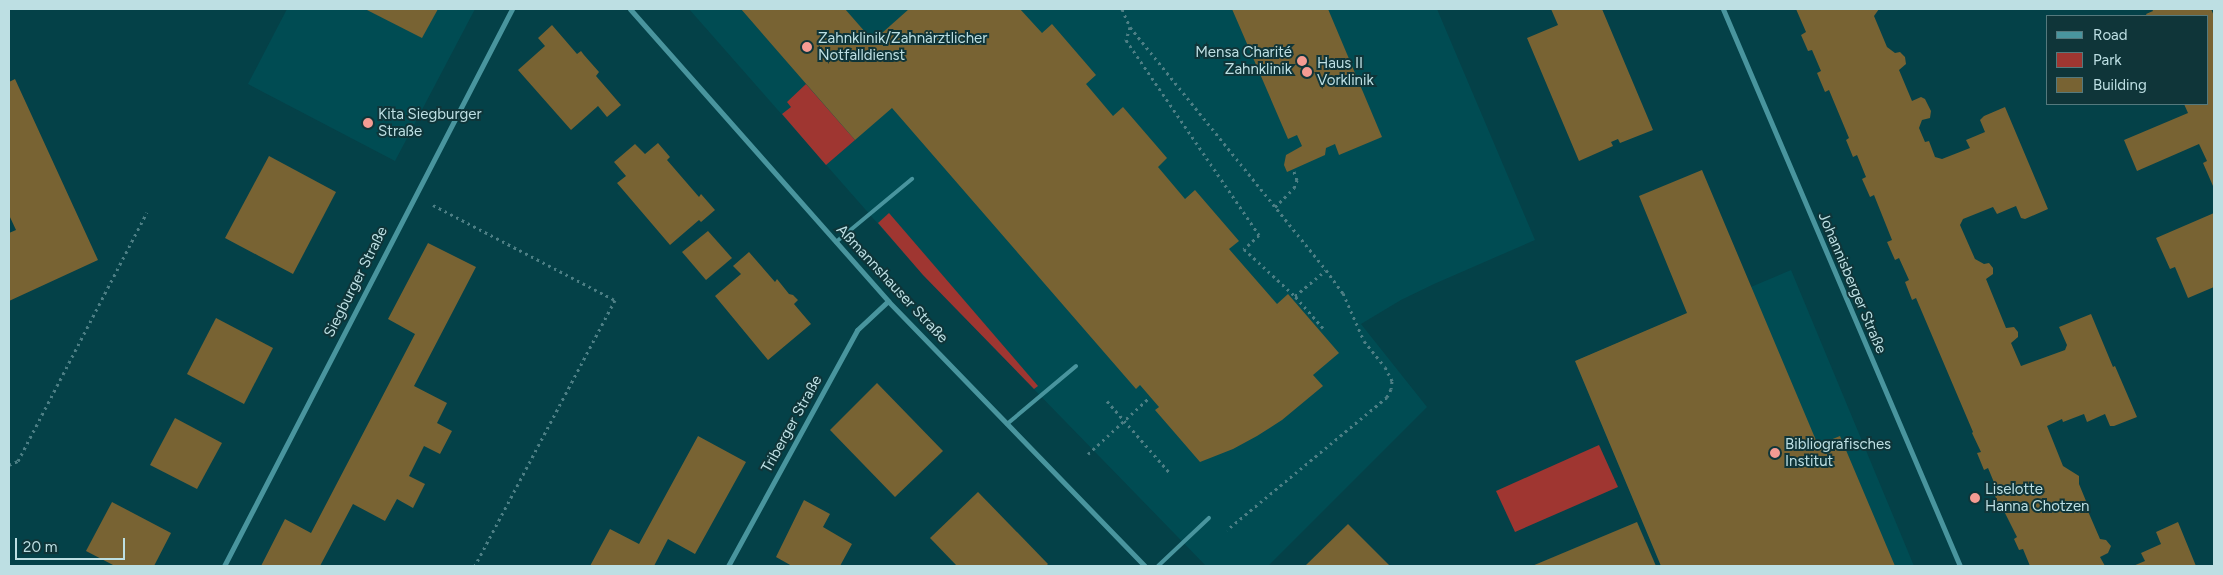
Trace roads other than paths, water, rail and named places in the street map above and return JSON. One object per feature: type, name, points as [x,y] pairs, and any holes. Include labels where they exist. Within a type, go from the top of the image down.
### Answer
[{"type":"street","name":"Siegburger Straße","points":[[224,566],[512,9]]},
{"type":"street","name":"Aßmannshauser Straße","points":[[630,9],[888,302],[1145,566]]},
{"type":"street","name":"Johannisberger Straße","points":[[1723,9],[1960,566]]},
{"type":"street","name":"Triberger Straße","points":[[728,566],[857,330],[888,302]]},
{"type":"lane","points":[[836,242],[912,179]]},
{"type":"lane","points":[[1007,424],[1076,366]]},
{"type":"lane","points":[[1158,566],[1209,518]]},
{"type":"place","name":"Zahnklinik/Zahnärztlicher Notfalldienst","points":[[807,47]]},
{"type":"place","name":"Mensa Charité Zahnklinik","points":[[1302,61]]},
{"type":"place","name":"Haus II Vorklinik","points":[[1307,72]]},
{"type":"place","name":"Kita Siegburger Straße","points":[[368,123]]},
{"type":"place","name":"Bibliografisches Institut","points":[[1775,453]]},
{"type":"place","name":"Liselotte Hanna Chotzen","points":[[1975,498]]}]
